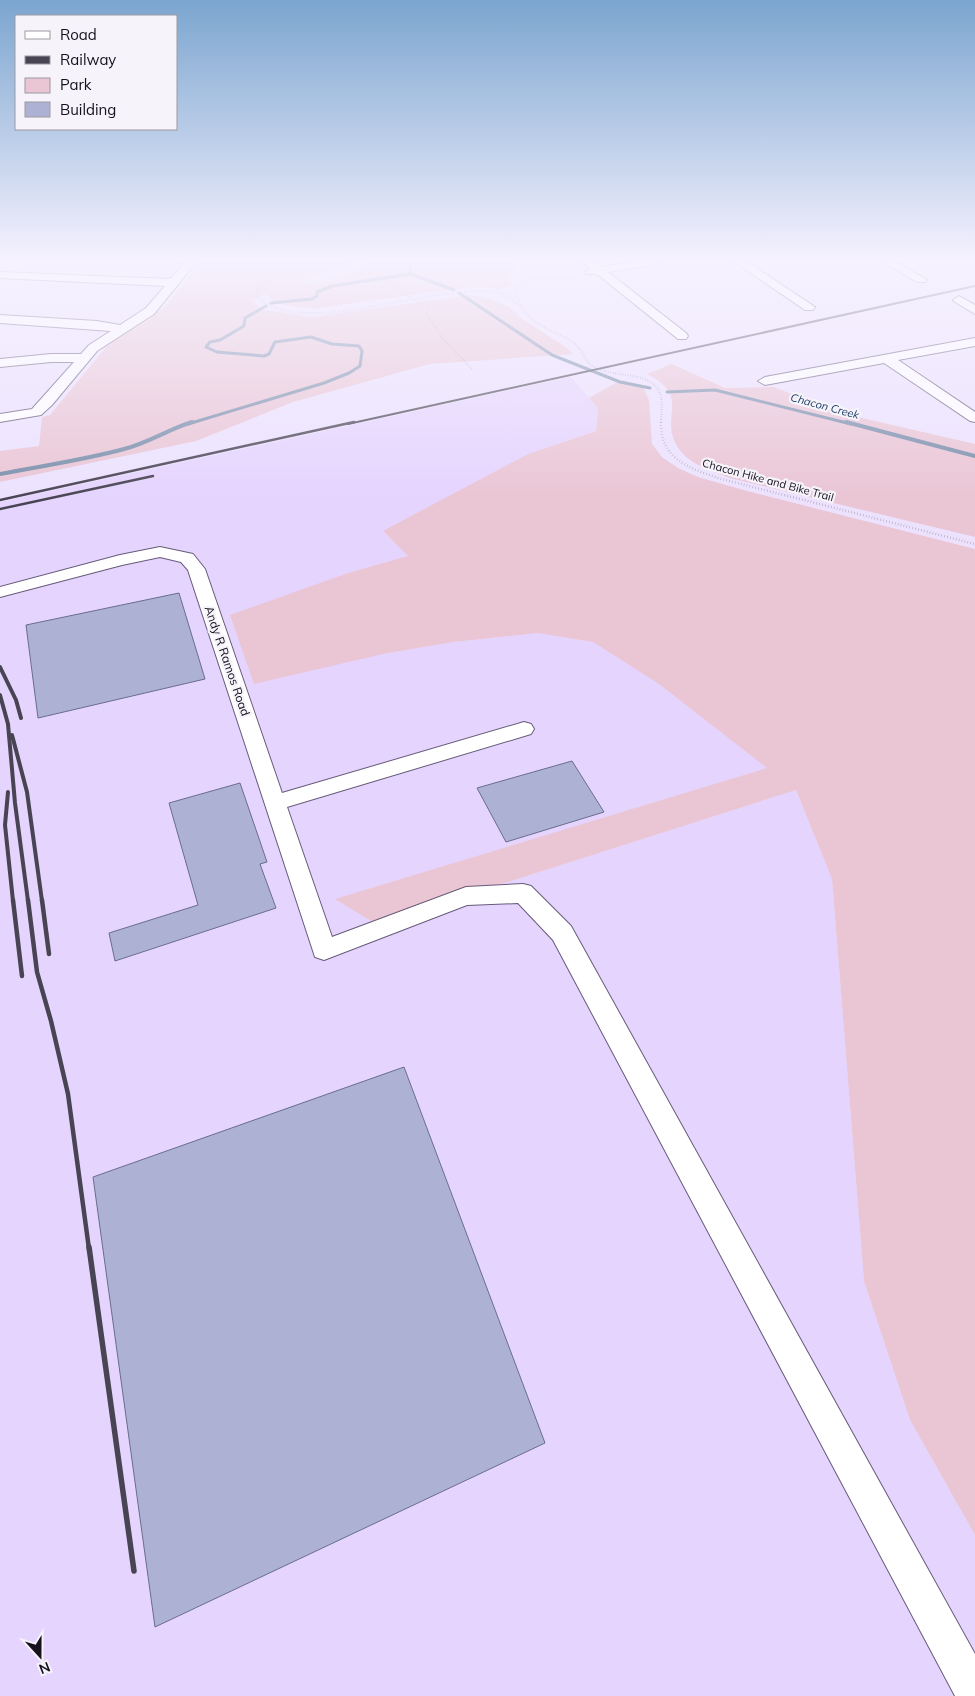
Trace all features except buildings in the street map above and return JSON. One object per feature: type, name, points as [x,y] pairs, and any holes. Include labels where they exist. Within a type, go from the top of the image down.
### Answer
[{"type":"street","points":[[0,418],[36,412],[93,348],[105,340]]},
{"type":"street","points":[[765,381],[975,342]]},
{"type":"street","points":[[0,363],[51,358],[84,358]]},
{"type":"street","points":[[886,358],[975,418]]},
{"type":"street","name":"Andy R Ramos Road","points":[[0,592],[120,560],[160,552],[187,558],[196,569],[324,950],[466,896],[523,893],[562,933],[975,1693]]},
{"type":"street","points":[[275,803],[524,729]]},
{"type":"path","points":[[444,340],[472,369]]},
{"type":"path","name":"Chacon Hike and Bike Trail","points":[[568,340],[578,346],[589,364],[602,370],[640,379],[654,385],[661,394],[661,434],[664,444],[673,456],[689,467],[718,478],[975,544]]},
{"type":"shaded area","points":[[571,377],[598,408],[596,431],[528,454],[383,532],[409,556],[348,573],[230,616],[383,654],[453,642],[538,633],[593,642],[659,684],[768,768],[336,899],[376,924],[796,790],[832,879],[864,1281],[910,1420],[975,1535],[975,1696],[0,1696],[0,502]]},
{"type":"green space","points":[[116,340],[555,340],[573,354],[430,364],[293,402],[196,441],[0,482],[0,451],[39,446],[42,417],[50,415],[107,346]]},
{"type":"green space","points":[[672,364],[725,388],[774,387],[840,413],[975,444],[975,537],[730,478],[693,462],[681,452],[672,435],[672,399],[668,391],[660,382],[647,374]]},
{"type":"green space","points":[[621,380],[642,385],[649,400],[652,444],[662,457],[678,468],[698,477],[747,491],[975,549],[975,1535],[910,1420],[864,1281],[832,879],[796,790],[376,924],[335,899],[767,768],[659,684],[593,642],[538,633],[453,642],[383,654],[254,684],[230,615],[348,573],[408,556],[383,531],[528,454],[596,431],[598,408],[589,398]]},
{"type":"waterway","points":[[219,340],[210,342],[206,347],[217,352],[264,356],[269,354],[275,342],[288,340]]},
{"type":"waterway","points":[[188,424],[324,383],[349,373],[360,366],[362,351],[359,346],[332,344],[320,340]]},
{"type":"waterway","name":"Chacon Creek","points":[[530,340],[552,355],[620,382],[650,388]]},
{"type":"waterway","name":"Chacon Creek","points":[[667,392],[715,390],[851,424]]},
{"type":"waterway","points":[[0,474],[78,460],[124,449],[192,422]]},
{"type":"waterway","name":"Chacon Creek","points":[[846,422],[975,456]]},
{"type":"railway","points":[[348,424],[729,340]]},
{"type":"railway","points":[[0,500],[354,422]]},
{"type":"railway","points":[[0,509],[153,476]]},
{"type":"railway","points":[[0,667],[16,700],[21,718]]},
{"type":"railway","points":[[0,695],[8,724],[15,803],[28,901]]},
{"type":"railway","points":[[12,735],[27,792],[42,901]]},
{"type":"railway","points":[[8,792],[5,825],[13,901]]},
{"type":"railway","points":[[13,900],[22,976]]},
{"type":"railway","points":[[28,900],[37,972],[51,1021],[68,1094],[89,1249]]},
{"type":"railway","points":[[42,900],[49,954]]},
{"type":"railway","points":[[89,1247],[134,1571]]}]
